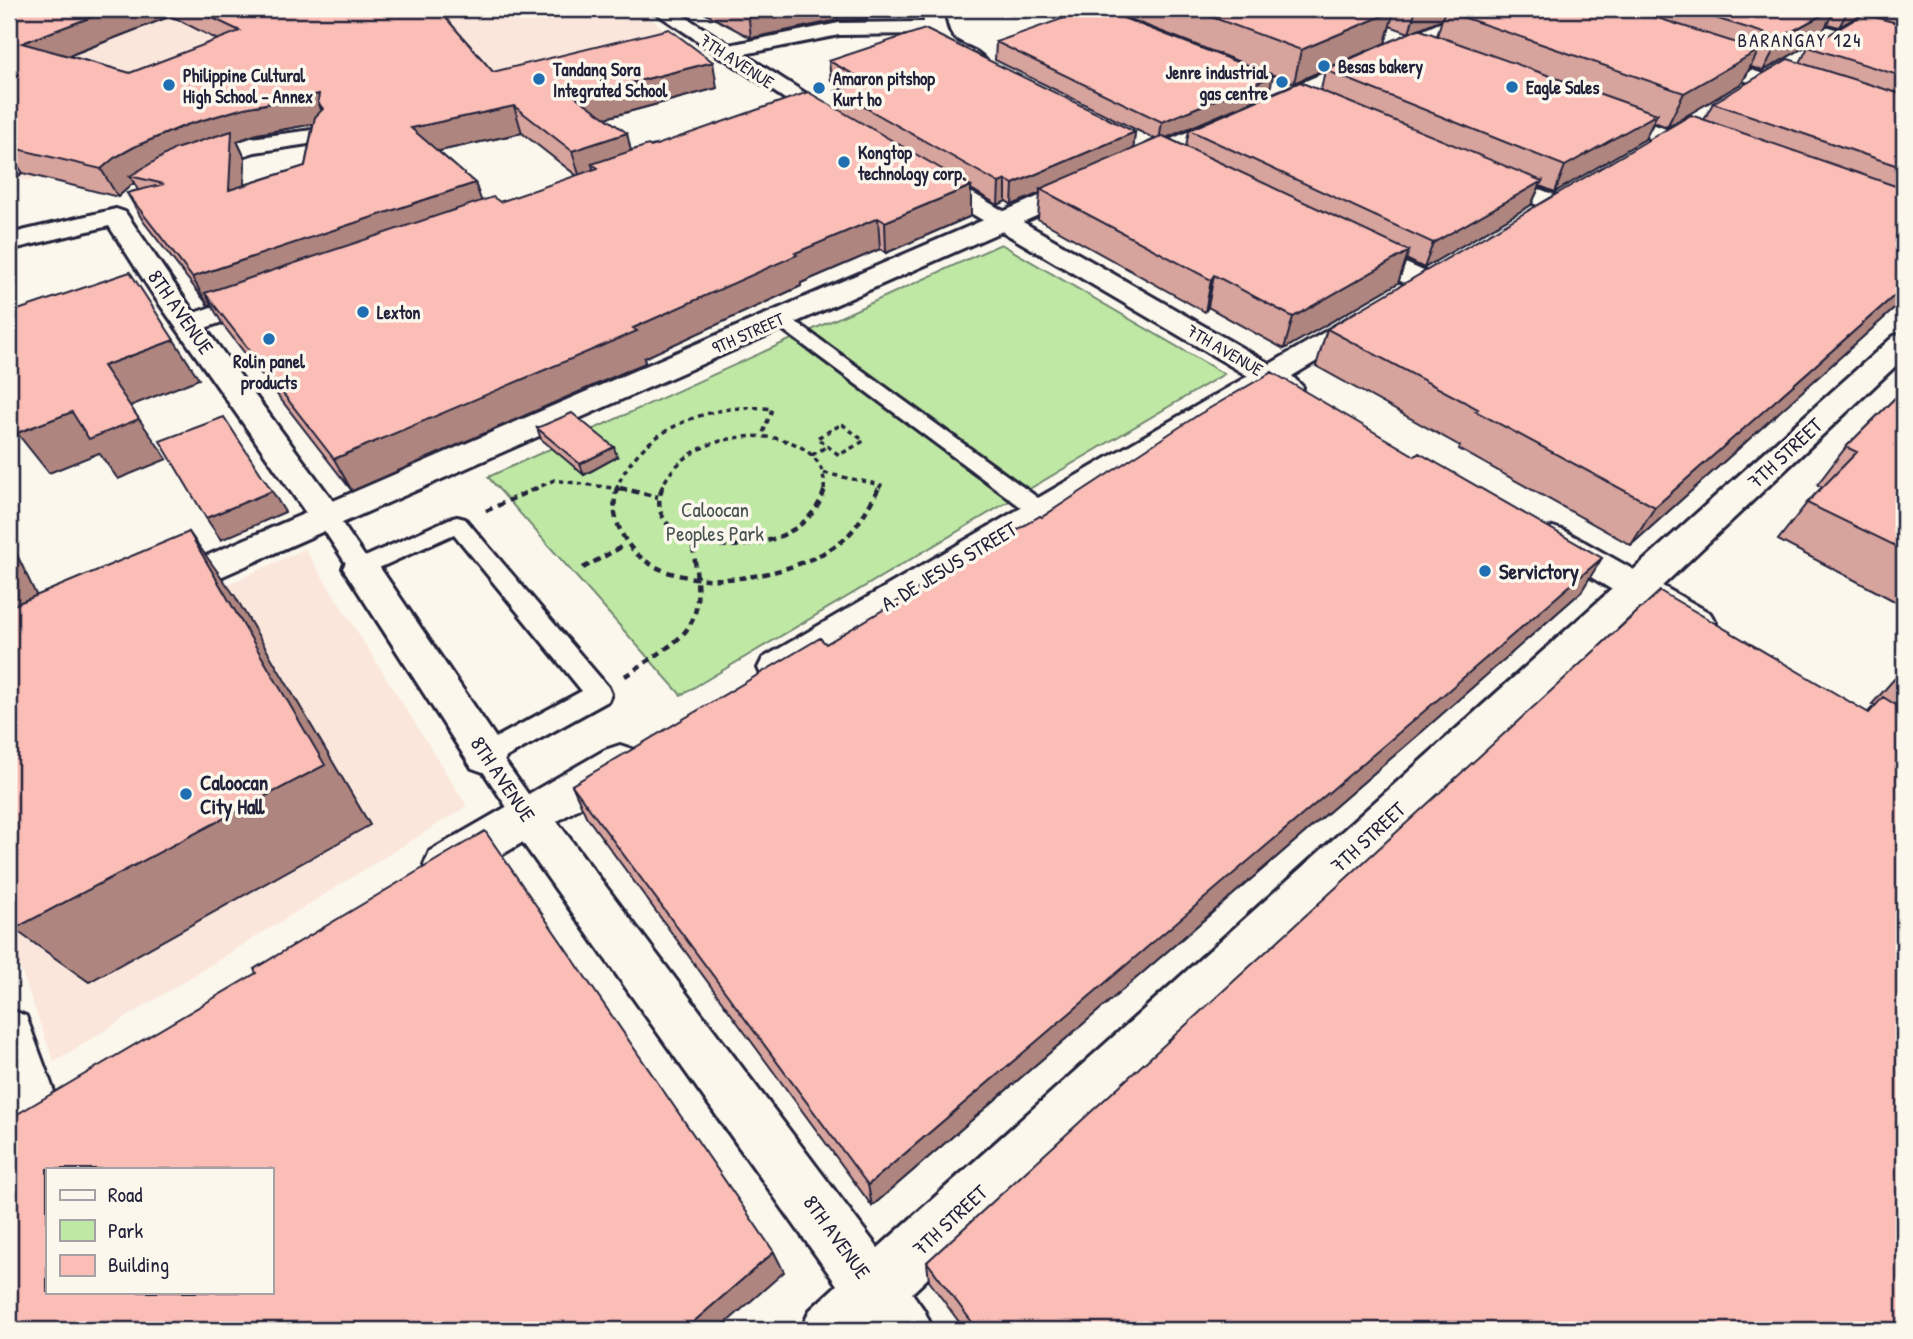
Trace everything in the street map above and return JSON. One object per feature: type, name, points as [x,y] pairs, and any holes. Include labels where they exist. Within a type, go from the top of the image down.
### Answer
[{"type":"street","name":"7TH AVENUE","points":[[660,9],[812,109],[857,135]]},
{"type":"street","name":"9TH STREET","points":[[134,603],[1488,9]]},
{"type":"street","points":[[1747,9],[1904,55]]},
{"type":"street","points":[[723,52],[839,29],[933,18],[944,44],[1001,74]]},
{"type":"street","points":[[1810,56],[1866,23]]},
{"type":"street","points":[[1382,33],[1434,53]]},
{"type":"street","points":[[1676,51],[1904,127]]},
{"type":"street","points":[[1743,96],[1788,68]]},
{"type":"street","points":[[1265,82],[1324,107]]},
{"type":"street","points":[[1579,105],[1735,162]]},
{"type":"street","points":[[786,118],[812,109]]},
{"type":"street","points":[[1648,152],[1695,124]]},
{"type":"street","points":[[165,178],[203,160],[251,145],[320,136]]},
{"type":"street","points":[[1132,140],[1182,165]]},
{"type":"street","name":"7TH AVENUE","points":[[902,162],[1317,404]]},
{"type":"street","points":[[1472,169],[1558,205]]},
{"type":"street","points":[[1534,219],[1581,192]]},
{"type":"street","name":"8TH AVENUE","points":[[9,242],[123,208],[189,324],[327,517]]},
{"type":"street","points":[[1329,236],[1427,283]]},
{"type":"street","name":"A. DE JESUS STREET","points":[[745,687],[1451,269]]},
{"type":"street","points":[[189,324],[292,288]]},
{"type":"street","name":"7TH STREET","points":[[830,1330],[890,1310],[1639,589],[1904,342]]},
{"type":"street","points":[[1532,527],[1724,638]]},
{"type":"street","name":"8TH AVENUE","points":[[360,568],[486,756]]},
{"type":"street","points":[[407,887],[650,744]]},
{"type":"street","name":"8TH AVENUE","points":[[528,816],[890,1310]]},
{"type":"street","points":[[9,1033],[38,1106]]},
{"type":"lane","points":[[9,162],[15,169],[9,176]]},
{"type":"lane","points":[[780,319],[1041,512]]},
{"type":"lane","name":"8TH AVENUE","points":[[327,517],[360,568]]},
{"type":"lane","points":[[360,568],[457,524],[599,694],[486,756]]},
{"type":"lane","name":"8TH AVENUE","points":[[486,756],[528,816]]},
{"type":"path","points":[[762,436],[772,410],[747,405],[711,410],[659,435],[634,453],[616,487],[613,517],[625,545],[657,568],[698,579],[755,577],[805,562],[838,545],[865,513],[881,485],[824,473]]},
{"type":"path","points":[[842,425],[864,441],[839,454],[828,446],[817,438],[842,425]]},
{"type":"path","points":[[762,436],[789,443],[812,455],[824,473],[825,495],[813,515],[790,533],[758,545],[723,547],[692,540],[673,528],[661,514],[658,497],[664,477],[681,459],[705,445],[733,438],[762,436]]},
{"type":"path","points":[[812,455],[828,446]]},
{"type":"path","points":[[457,524],[554,480],[616,487],[658,497]]},
{"type":"path","points":[[599,694],[686,634],[694,614],[698,579],[692,540]]},
{"type":"path","points":[[583,568],[625,545]]},
{"type":"shaded area","points":[[9,9],[639,9],[712,67],[619,92],[638,109],[523,137],[438,111],[133,132],[28,181],[9,174]]},
{"type":"shaded area","points":[[305,549],[467,806],[54,1062],[9,937],[9,684]]},
{"type":"green space","name":"Caloocan Peoples Park","points":[[1001,244],[1224,374],[681,695],[488,477]]},
{"type":"building","points":[[9,9],[113,9],[22,43],[130,73],[240,31],[194,9],[438,9],[493,72],[669,29],[713,62],[576,97],[627,133],[572,151],[514,106],[411,128],[475,183],[192,277],[127,193],[164,184],[130,176],[175,149],[232,131],[229,190],[305,166],[315,117],[323,109],[318,102],[319,94],[244,108],[186,125],[136,146],[101,169],[9,147]]},
{"type":"building","points":[[1090,9],[1100,9],[1273,76],[1162,122],[996,42]]},
{"type":"building","points":[[1190,9],[1387,9],[1394,11],[1301,50]]},
{"type":"building","points":[[1629,9],[1759,50],[1684,93],[1445,11]]},
{"type":"building","points":[[1686,9],[1833,9],[1780,38]]},
{"type":"building","points":[[1864,14],[1904,25],[1904,77],[1808,47]]},
{"type":"building","points":[[925,29],[1135,132],[1013,184],[1006,180],[999,183],[836,91],[866,81],[829,61]]},
{"type":"building","points":[[1418,29],[1657,114],[1565,166],[1325,70]]},
{"type":"building","points":[[1788,59],[1904,95],[1904,168],[1713,103]]},
{"type":"building","points":[[1300,82],[1542,181],[1433,243],[1189,130]]},
{"type":"building","points":[[808,92],[971,186],[885,222],[878,218],[795,253],[797,255],[633,328],[637,331],[334,459],[205,293],[493,197],[500,202],[598,168],[592,164],[648,145],[651,147]]},
{"type":"building","points":[[1691,115],[1904,189],[1904,287],[1655,507],[1327,329]]},
{"type":"building","points":[[1163,136],[1409,251],[1293,317],[1214,275],[1211,280],[1040,189]]},
{"type":"building","points":[[130,272],[174,340],[103,366],[139,419],[89,439],[72,412],[17,433],[9,419],[9,313]]},
{"type":"building","points":[[1272,372],[1415,456],[1419,453],[1602,558],[868,1185],[572,785],[820,638],[826,644],[1042,517],[1198,415]]},
{"type":"building","points":[[1904,389],[1904,550],[1807,503],[1857,452],[1846,447]]},
{"type":"building","points":[[572,413],[614,447],[580,464],[537,428]]},
{"type":"building","points":[[224,417],[272,491],[206,518],[160,441]]},
{"type":"building","name":"Caloocan City Hall","points":[[189,532],[325,765],[14,929],[9,912],[9,607]]},
{"type":"building","points":[[1660,591],[1869,713],[1883,697],[1904,710],[1904,1330],[978,1330],[927,1262]]},
{"type":"building","points":[[485,831],[774,1252],[684,1330],[9,1330],[9,1119],[256,973],[254,969]]},
{"type":"place","name":"Besas bakery","points":[[1324,66]]},
{"type":"place","name":"Tandang Sora Integrated School","points":[[539,79]]},
{"type":"place","name":"Jenre industrial gas centre","points":[[1282,82]]},
{"type":"place","name":"Philippine Cultural High School - Annex","points":[[169,85]]},
{"type":"place","name":"Eagle Sales","points":[[1512,87]]},
{"type":"place","name":"Amaron pitshop Kurt ho","points":[[819,88]]},
{"type":"place","name":"Kongtop technology corp.","points":[[844,162]]},
{"type":"place","name":"Lexton","points":[[363,312]]},
{"type":"place","name":"Rolin panel products","points":[[269,339]]},
{"type":"place","name":"Servictory","points":[[1485,571]]},
{"type":"place","name":"Caloocan City Hall","points":[[186,794]]},
{"type":"district","name":"BARANGAY 124","points":[[1800,40]]}]
